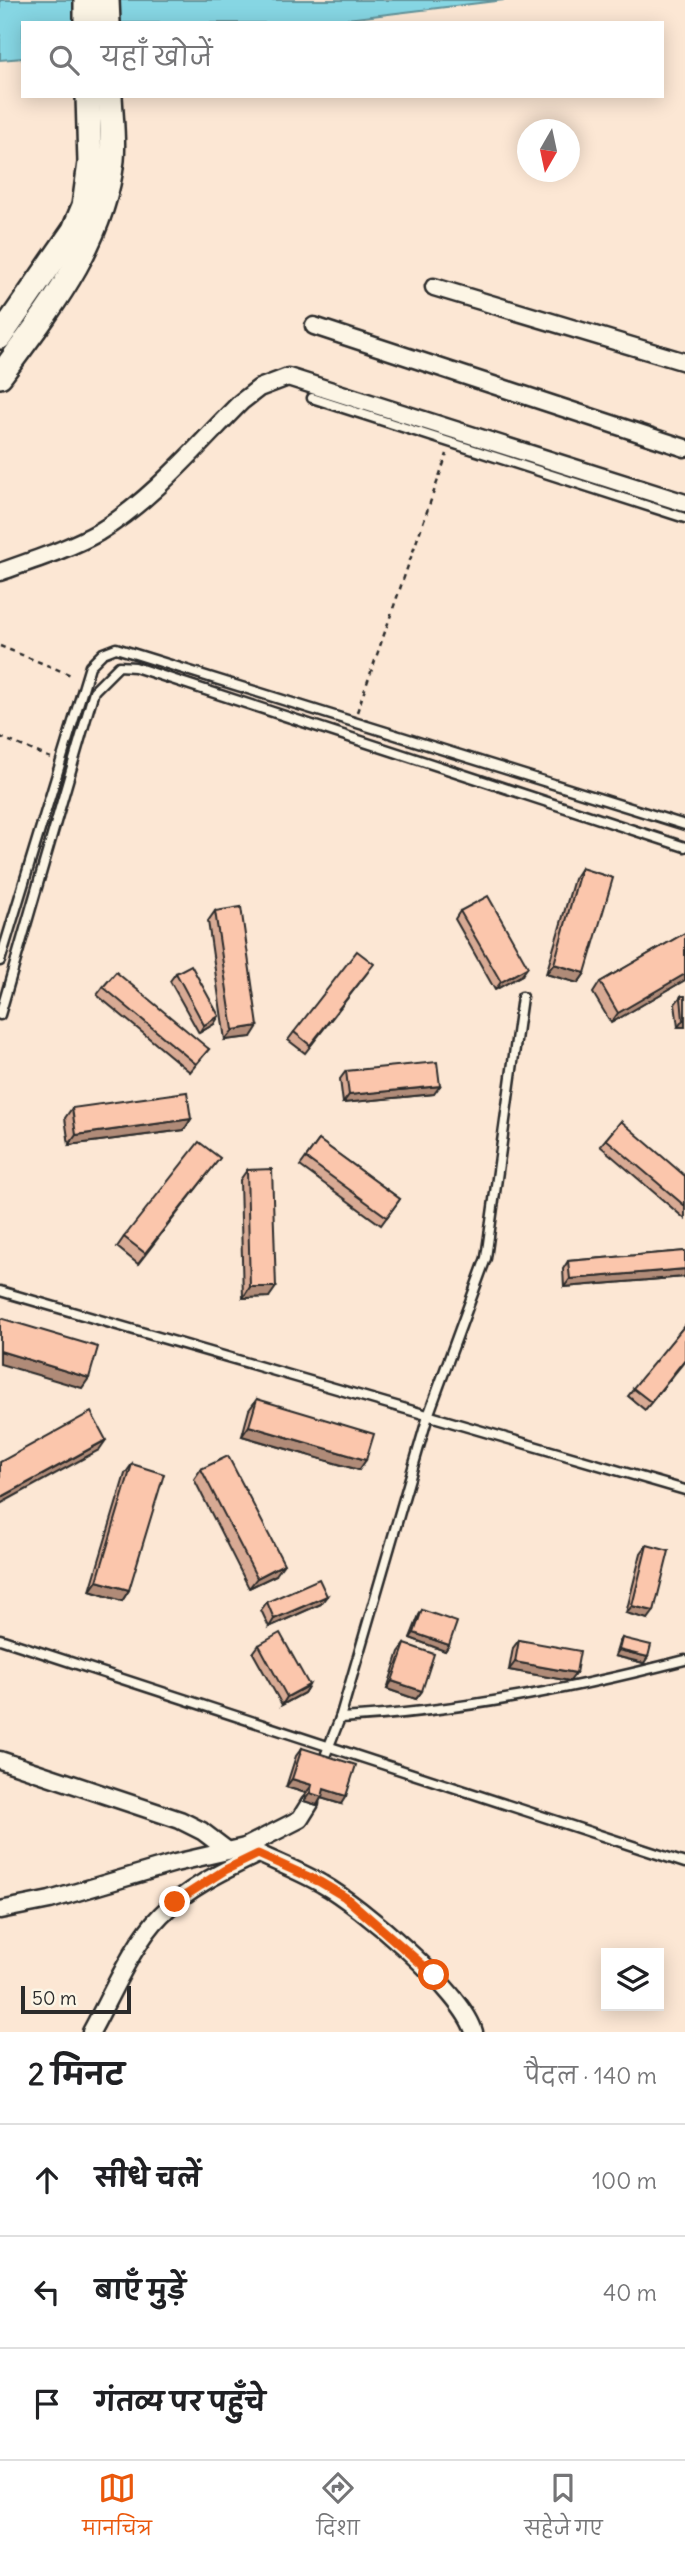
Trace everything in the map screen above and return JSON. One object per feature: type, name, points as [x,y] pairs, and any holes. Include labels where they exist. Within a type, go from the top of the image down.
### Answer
[{"type":"street","points":[[86,0],[86,21]]},
{"type":"street","points":[[107,0],[108,21]]},
{"type":"street","points":[[0,337],[74,230],[101,162],[88,98]]},
{"type":"street","points":[[0,376],[81,259],[99,215],[101,162],[110,98]]},
{"type":"street","points":[[434,287],[685,362]]},
{"type":"street","points":[[314,326],[685,447]]},
{"type":"street","points":[[0,572],[83,540],[112,523],[141,501],[241,402],[259,388],[288,377],[685,503]]},
{"type":"street","points":[[0,1760],[130,1801],[191,1824],[227,1850]]},
{"type":"street","points":[[92,2032],[145,1934],[161,1915],[175,1902],[300,1819],[310,1803]]},
{"type":"street","points":[[0,1910],[50,1900],[227,1850],[251,1850],[320,1882],[345,1897],[434,1975],[455,1999],[474,2032]]},
{"type":"lane","points":[[312,398],[685,518]]},
{"type":"lane","points":[[0,961],[90,666],[103,653],[116,648],[685,825]]},
{"type":"lane","points":[[0,1015],[94,691],[119,666],[135,667],[685,847]]},
{"type":"lane","points":[[322,1764],[340,1718],[428,1416],[486,1258],[522,997]]},
{"type":"lane","points":[[0,1291],[685,1490]]},
{"type":"lane","points":[[0,1639],[685,1863]]},
{"type":"lane","points":[[340,1718],[391,1716],[553,1690],[685,1660]]},
{"type":"path","points":[[354,720],[452,441]]},
{"type":"path","points":[[0,646],[71,675]]},
{"type":"path","points":[[0,737],[61,761]]},
{"type":"water","points":[[0,0],[504,0],[331,21],[21,21],[21,58],[0,60]]},
{"type":"building","points":[[581,868],[613,878],[585,973],[554,964]]},
{"type":"building","points":[[488,896],[528,967],[501,982],[460,911]]},
{"type":"building","points":[[241,907],[258,1026],[233,1030],[215,911]]},
{"type":"building","points":[[685,933],[685,974],[618,1013],[600,982]]},
{"type":"building","points":[[357,951],[374,964],[310,1045],[294,1032]]},
{"type":"building","points":[[191,965],[219,1016],[204,1025],[176,973]]},
{"type":"building","points":[[116,972],[209,1049],[196,1064],[103,987]]},
{"type":"building","points":[[681,996],[685,996],[683,1020]]},
{"type":"building","points":[[437,1062],[440,1086],[349,1095],[346,1071]]},
{"type":"building","points":[[187,1092],[191,1119],[76,1135],[72,1108]]},
{"type":"building","points":[[621,1121],[685,1176],[685,1206],[606,1139]]},
{"type":"building","points":[[319,1140],[400,1199],[387,1217],[306,1158]]},
{"type":"building","points":[[199,1142],[220,1158],[145,1253],[124,1237]]},
{"type":"building","points":[[272,1169],[276,1287],[250,1287],[247,1170]]},
{"type":"building","points":[[685,1251],[685,1269],[570,1279],[568,1261]]},
{"type":"building","points":[[0,1318],[98,1347],[89,1378],[0,1351]]},
{"type":"building","points":[[685,1325],[685,1359],[651,1402],[633,1388]]},
{"type":"building","points":[[257,1399],[374,1434],[366,1460],[249,1426]]},
{"type":"building","points":[[91,1412],[106,1440],[0,1498],[0,1462]]},
{"type":"building","points":[[228,1456],[284,1564],[257,1578],[201,1469]]},
{"type":"building","points":[[132,1464],[164,1474],[129,1590],[97,1581]]},
{"type":"building","points":[[647,1545],[669,1551],[654,1611],[632,1606]]},
{"type":"building","points":[[319,1579],[327,1596],[274,1619],[267,1602]]},
{"type":"building","points":[[422,1610],[457,1622],[449,1645],[414,1633]]},
{"type":"building","points":[[280,1633],[309,1685],[287,1697],[259,1645]]},
{"type":"building","points":[[622,1638],[651,1645],[648,1657],[619,1650]]},
{"type":"building","points":[[519,1640],[580,1651],[576,1673],[515,1662]]},
{"type":"building","points":[[405,1644],[434,1654],[422,1691],[392,1681]]},
{"type":"building","points":[[302,1748],[356,1765],[346,1796],[324,1789],[322,1797],[310,1793],[312,1785],[292,1779]]},
{"type":"route","points":[[175,1902],[225,1870],[258,1854],[320,1882],[345,1897],[434,1975]]}]
